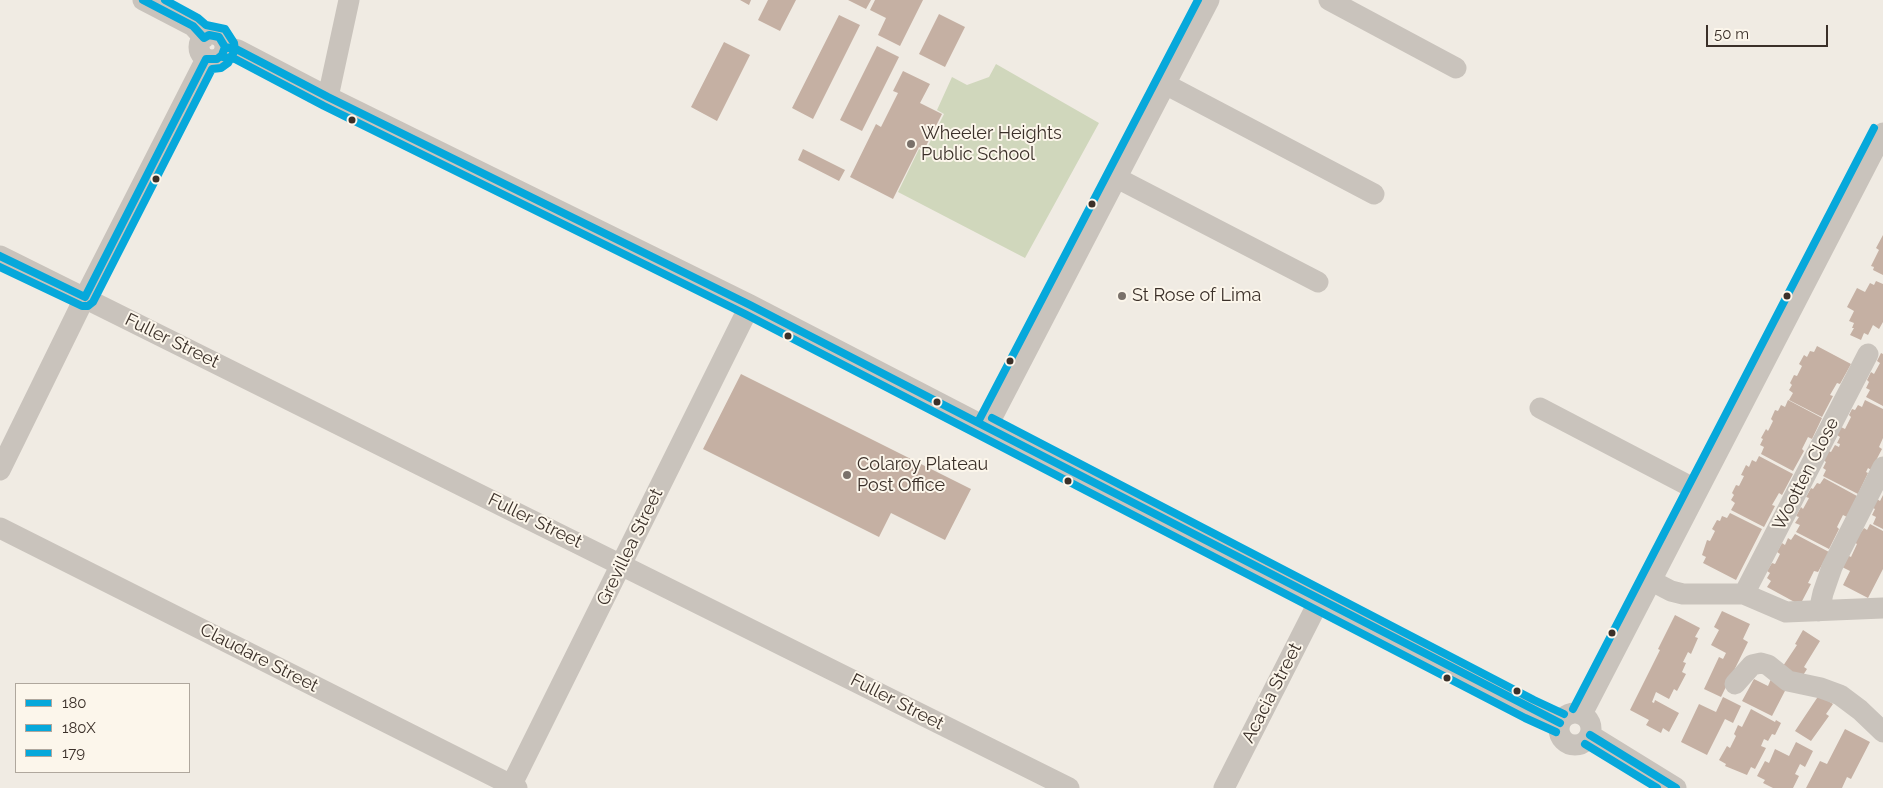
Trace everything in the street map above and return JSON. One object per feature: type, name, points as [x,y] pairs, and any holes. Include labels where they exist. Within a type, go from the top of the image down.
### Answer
[{"type":"street","points":[[143,0],[193,26],[204,38]]},
{"type":"street","points":[[328,97],[349,0]]},
{"type":"street","points":[[987,427],[1209,0]]},
{"type":"street","points":[[1330,0],[1456,68]]},
{"type":"street","points":[[225,47],[222,55],[217,59],[206,59],[202,56],[199,48],[204,38],[209,35],[219,37],[225,47],[238,50],[328,97],[750,305],[1560,723]]},
{"type":"street","points":[[0,470],[85,297],[206,59]]},
{"type":"street","points":[[1165,84],[1374,194]]},
{"type":"street","points":[[1582,714],[1883,133]]},
{"type":"street","points":[[1117,178],[1318,282]]},
{"type":"street","name":"Fuller Street","points":[[0,256],[1069,788]]},
{"type":"street","name":"Grevillea Street","points":[[513,787],[750,305]]},
{"type":"street","name":"Wootten Close","points":[[1744,594],[1868,354]]},
{"type":"street","points":[[1540,408],[1697,490]]},
{"type":"street","points":[[1820,612],[1823,593],[1832,567],[1883,467]]},
{"type":"street","name":"Claudare Street","points":[[0,528],[513,787]]},
{"type":"street","points":[[1650,580],[1671,591],[1682,594],[1744,594],[1786,612],[1883,608]]},
{"type":"street","name":"Acacia Street","points":[[1224,788],[1320,599]]},
{"type":"street","points":[[1735,684],[1752,665],[1761,663],[1768,665],[1788,681],[1821,688],[1840,695],[1860,710],[1883,732]]},
{"type":"street","points":[[1572,713],[1582,714],[1589,721],[1590,736],[1582,744],[1566,742],[1560,734],[1560,723],[1563,718],[1572,713]]},
{"type":"street","points":[[1590,736],[1676,788]]},
{"type":"green space","points":[[996,64],[1099,123],[1025,258],[898,192],[919,149],[925,152],[944,114],[937,110],[952,77],[967,85],[989,77]]},
{"type":"building","points":[[740,0],[751,0],[749,5]]},
{"type":"building","points":[[768,0],[796,0],[780,31],[758,20]]},
{"type":"building","points":[[848,0],[871,0],[866,9]]},
{"type":"building","points":[[875,0],[923,0],[900,46],[878,35],[886,18],[870,10]]},
{"type":"building","points":[[939,14],[965,27],[945,67],[919,54]]},
{"type":"building","points":[[839,15],[860,25],[813,119],[792,108]]},
{"type":"building","points":[[724,42],[750,55],[717,121],[691,107]]},
{"type":"building","points":[[877,46],[899,57],[862,131],[840,120]]},
{"type":"building","points":[[903,71],[930,84],[920,103],[942,114],[924,150],[919,147],[893,199],[850,177],[876,124],[881,127],[898,93],[893,91]]},
{"type":"building","points":[[803,149],[845,170],[839,181],[798,160]]},
{"type":"building","points":[[1883,235],[1883,275],[1873,270],[1874,267],[1871,266],[1879,250],[1876,248]]},
{"type":"building","points":[[1876,281],[1883,284],[1883,322],[1879,329],[1873,325],[1868,335],[1864,333],[1861,340],[1850,335],[1854,328],[1852,328],[1854,323],[1849,321],[1854,311],[1847,307],[1857,288],[1865,292],[1870,283],[1874,285]]},
{"type":"building","points":[[1817,346],[1851,364],[1840,384],[1837,383],[1830,395],[1833,396],[1822,417],[1789,400],[1793,393],[1789,390],[1792,385],[1790,383],[1794,375],[1797,376],[1802,366],[1799,364],[1804,355],[1807,357],[1810,351],[1814,352]]},
{"type":"building","points":[[1881,353],[1883,354],[1883,406],[1866,397],[1870,390],[1866,388],[1869,382],[1867,380],[1871,372],[1874,374],[1880,363],[1877,361]]},
{"type":"building","points":[[741,374],[971,489],[945,540],[891,513],[879,537],[703,449]]},
{"type":"building","points":[[1788,400],[1822,418],[1812,439],[1808,437],[1802,449],[1804,451],[1793,471],[1761,454],[1764,447],[1760,445],[1763,439],[1761,438],[1766,429],[1768,431],[1773,421],[1771,419],[1775,410],[1778,411],[1781,405],[1785,407]]},
{"type":"building","points":[[1865,400],[1883,409],[1883,438],[1879,447],[1882,449],[1871,470],[1868,468],[1866,472],[1868,473],[1858,494],[1823,476],[1826,470],[1823,468],[1826,462],[1823,460],[1828,451],[1831,452],[1835,445],[1839,447],[1840,444],[1837,443],[1840,437],[1837,435],[1841,427],[1845,429],[1851,417],[1849,415],[1852,409],[1855,410],[1858,405],[1862,407]]},
{"type":"building","points":[[1759,456],[1793,474],[1782,495],[1779,493],[1772,505],[1775,506],[1764,527],[1731,510],[1735,503],[1731,500],[1734,495],[1732,493],[1736,485],[1739,486],[1744,476],[1741,475],[1746,465],[1749,467],[1752,460],[1756,462]]},
{"type":"building","points":[[1824,478],[1857,496],[1847,517],[1843,515],[1837,527],[1839,529],[1829,549],[1796,532],[1800,525],[1795,523],[1799,517],[1796,516],[1801,507],[1803,509],[1809,498],[1806,497],[1811,488],[1813,489],[1817,483],[1820,484]]},
{"type":"building","points":[[1883,495],[1883,529],[1873,524],[1876,517],[1872,515],[1877,499],[1880,501]]},
{"type":"building","points":[[1730,513],[1762,529],[1736,580],[1703,563],[1706,557],[1702,555],[1707,540],[1710,541],[1715,531],[1712,529],[1717,520],[1720,521],[1722,516],[1727,518]]},
{"type":"building","points":[[1870,524],[1883,531],[1883,569],[1868,598],[1843,585],[1850,571],[1842,567],[1847,555],[1851,557],[1857,544],[1854,542],[1864,528],[1867,530]]},
{"type":"building","points":[[1795,534],[1829,552],[1818,572],[1814,571],[1808,583],[1811,584],[1800,605],[1767,587],[1771,581],[1767,578],[1770,573],[1767,571],[1772,563],[1775,564],[1780,554],[1777,552],[1782,543],[1785,545],[1788,538],[1791,540]]},
{"type":"building","points":[[1722,611],[1750,624],[1743,639],[1748,642],[1721,697],[1704,689],[1719,657],[1723,659],[1726,653],[1711,645],[1719,630],[1714,627]]},
{"type":"building","points":[[1675,615],[1700,628],[1695,637],[1698,638],[1691,654],[1688,652],[1683,662],[1686,663],[1682,672],[1686,674],[1677,691],[1674,689],[1669,699],[1656,692],[1652,702],[1654,703],[1655,700],[1679,713],[1669,732],[1663,728],[1661,733],[1646,725],[1649,720],[1630,710]]},
{"type":"building","points":[[1803,630],[1820,641],[1804,667],[1807,669],[1800,680],[1781,669],[1797,645],[1795,644]]},
{"type":"building","points":[[1754,679],[1768,686],[1771,679],[1787,687],[1772,716],[1742,701]]},
{"type":"building","points":[[1819,695],[1833,704],[1826,714],[1829,716],[1811,741],[1795,731]]},
{"type":"building","points":[[1723,697],[1741,706],[1733,723],[1725,719],[1707,755],[1681,742],[1699,704],[1716,712]]},
{"type":"building","points":[[1751,709],[1775,722],[1776,720],[1781,723],[1775,735],[1772,734],[1768,741],[1764,739],[1761,746],[1766,748],[1755,769],[1751,767],[1747,775],[1725,766],[1726,764],[1719,760],[1727,746],[1730,748],[1736,736],[1734,734],[1738,725],[1742,727]]},
{"type":"building","points":[[1845,729],[1870,742],[1851,779],[1847,777],[1842,788],[1806,788],[1820,761],[1827,764]]},
{"type":"building","points":[[1796,742],[1813,751],[1805,767],[1800,764],[1795,774],[1799,776],[1793,788],[1773,788],[1763,783],[1765,780],[1757,776],[1765,761],[1769,763],[1775,749],[1789,756]]},
{"type":"transit line","name":"180","points":[[0,256],[85,297],[206,59],[217,59],[222,55],[225,47],[219,37],[209,35],[204,38],[193,26],[143,0]]},
{"type":"transit line","name":"180X","points":[[0,267],[82,306],[88,306],[93,302],[212,69],[221,68],[228,63],[235,50],[234,43],[225,29],[206,25],[198,18],[165,0]]},
{"type":"transit line","name":"179","points":[[978,422],[1198,0]]},
{"type":"transit line","name":"180","points":[[225,47],[238,50],[328,97],[750,305],[1560,723]]},
{"type":"transit line","name":"180X","points":[[223,57],[235,59],[324,106],[745,314],[1525,718],[1556,732]]},
{"type":"transit line","name":"179","points":[[1573,709],[1874,128]]},
{"type":"transit line","name":"179","points":[[992,418],[1564,714]]},
{"type":"transit line","name":"180","points":[[1590,735],[1676,788]]},
{"type":"transit line","name":"180X","points":[[1585,744],[1657,788]]},
{"type":"place","name":"Wheeler Heights Public School","points":[[911,144]]},
{"type":"place","name":"St Rose of Lima","points":[[1122,296]]},
{"type":"place","name":"Colaroy Plateau Post Office","points":[[847,475]]}]
